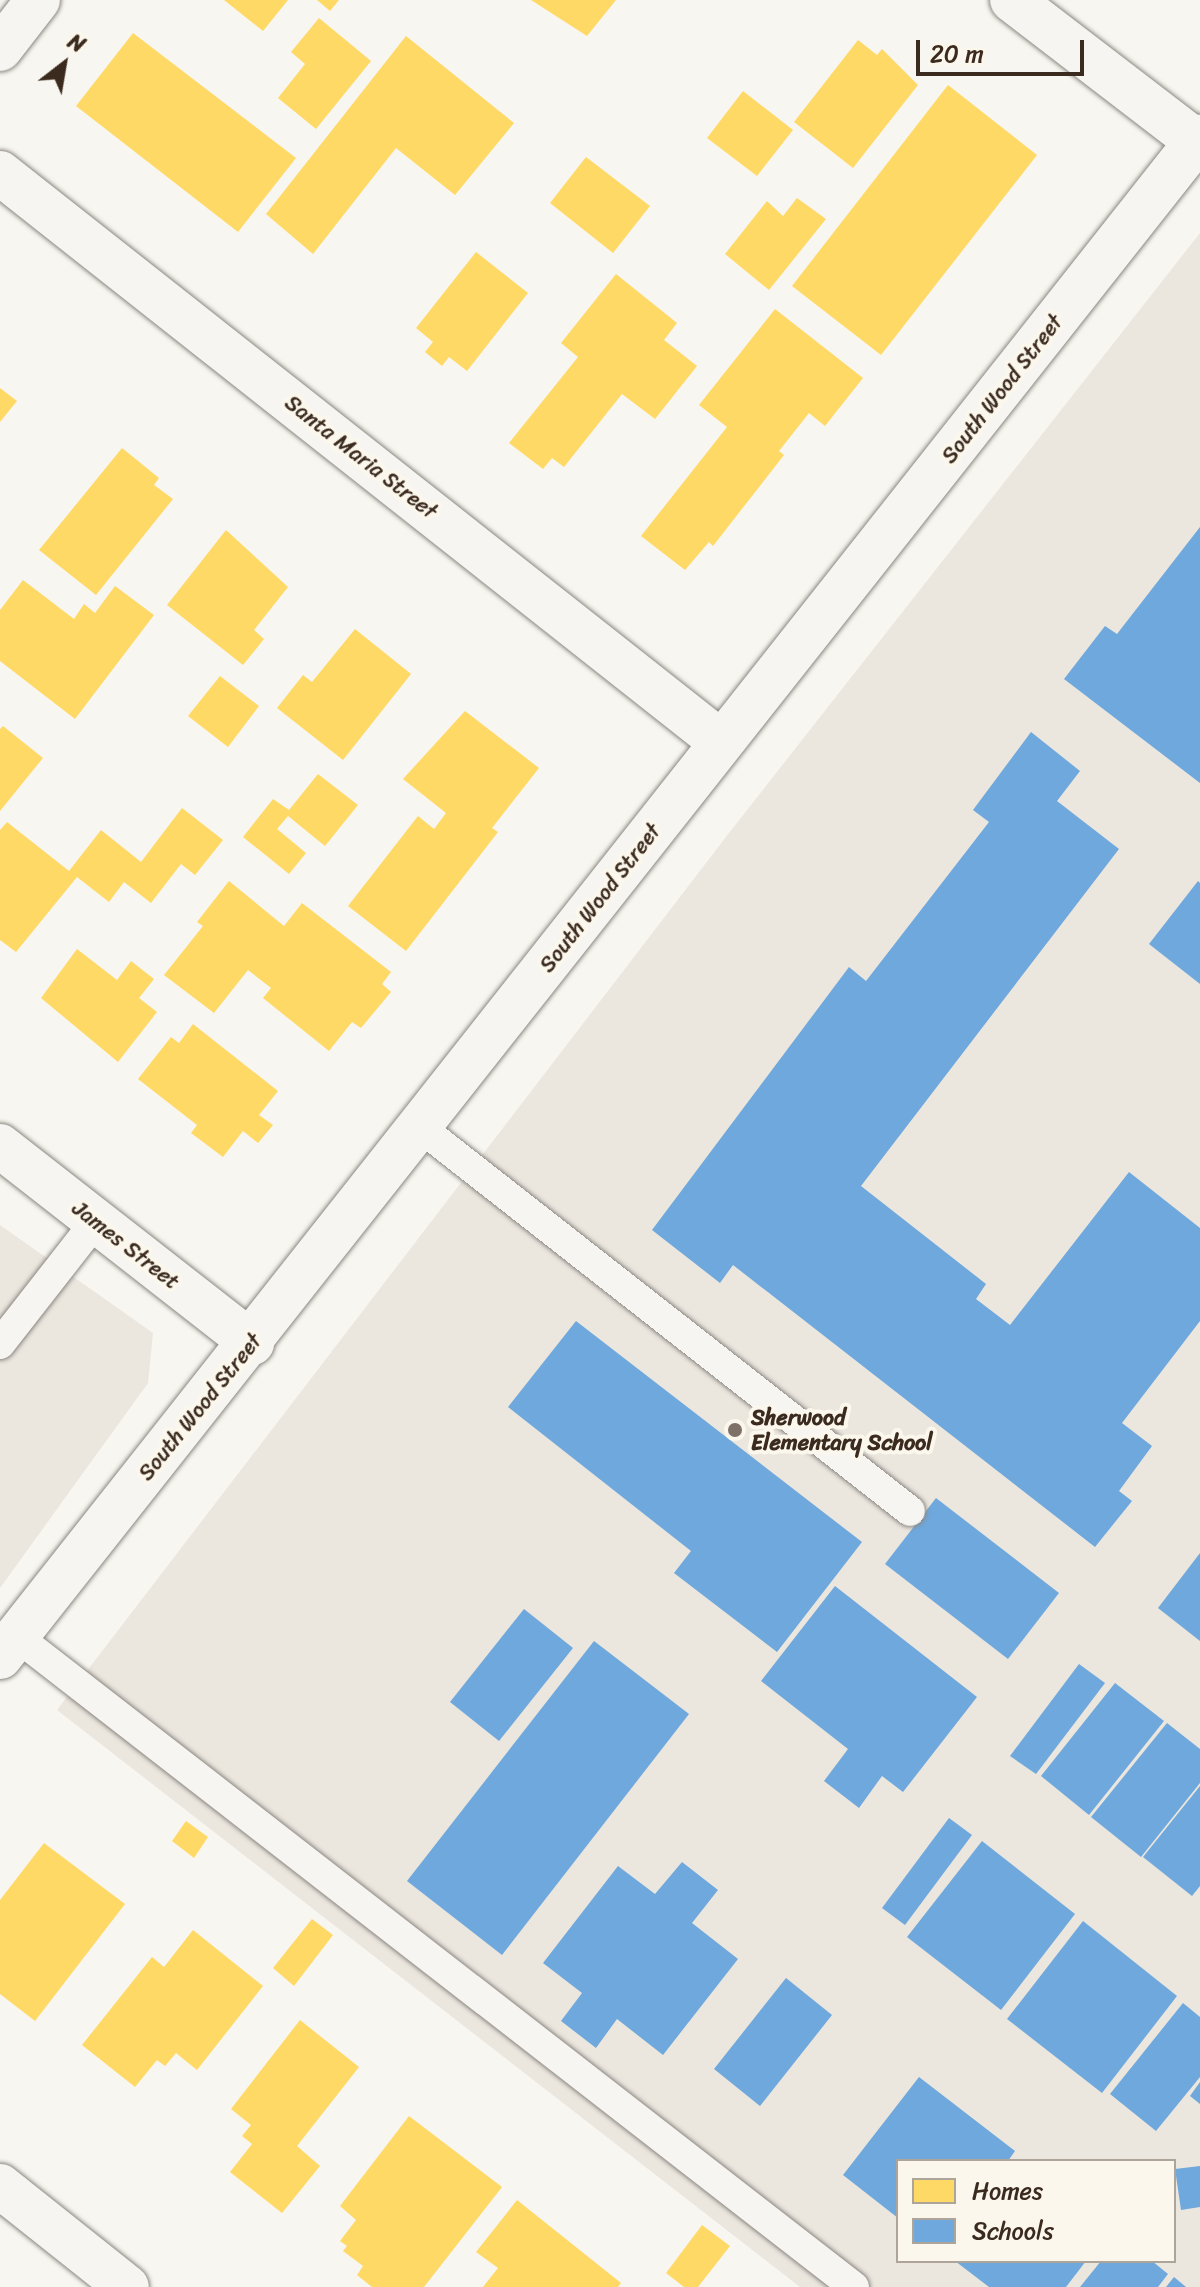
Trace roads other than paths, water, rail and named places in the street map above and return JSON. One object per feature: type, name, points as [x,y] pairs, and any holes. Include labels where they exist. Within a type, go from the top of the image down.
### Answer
[{"type":"street","points":[[0,49],[38,0]]},
{"type":"street","points":[[1012,0],[1195,153]]},
{"type":"street","name":"South Wood Street","points":[[8,1647],[252,1343],[721,742],[1195,153]]},
{"type":"street","name":"Santa Maria Street","points":[[0,173],[721,742]]},
{"type":"street","name":"James Street","points":[[0,1146],[252,1343]]},
{"type":"street","points":[[4,2190],[127,2287]]},
{"type":"lane","points":[[421,1128],[910,1511]]},
{"type":"lane","points":[[0,1344],[96,1221]]},
{"type":"lane","points":[[8,1647],[854,2287]]},
{"type":"place","name":"Sherwood Elementary School","points":[[735,1430]]}]
